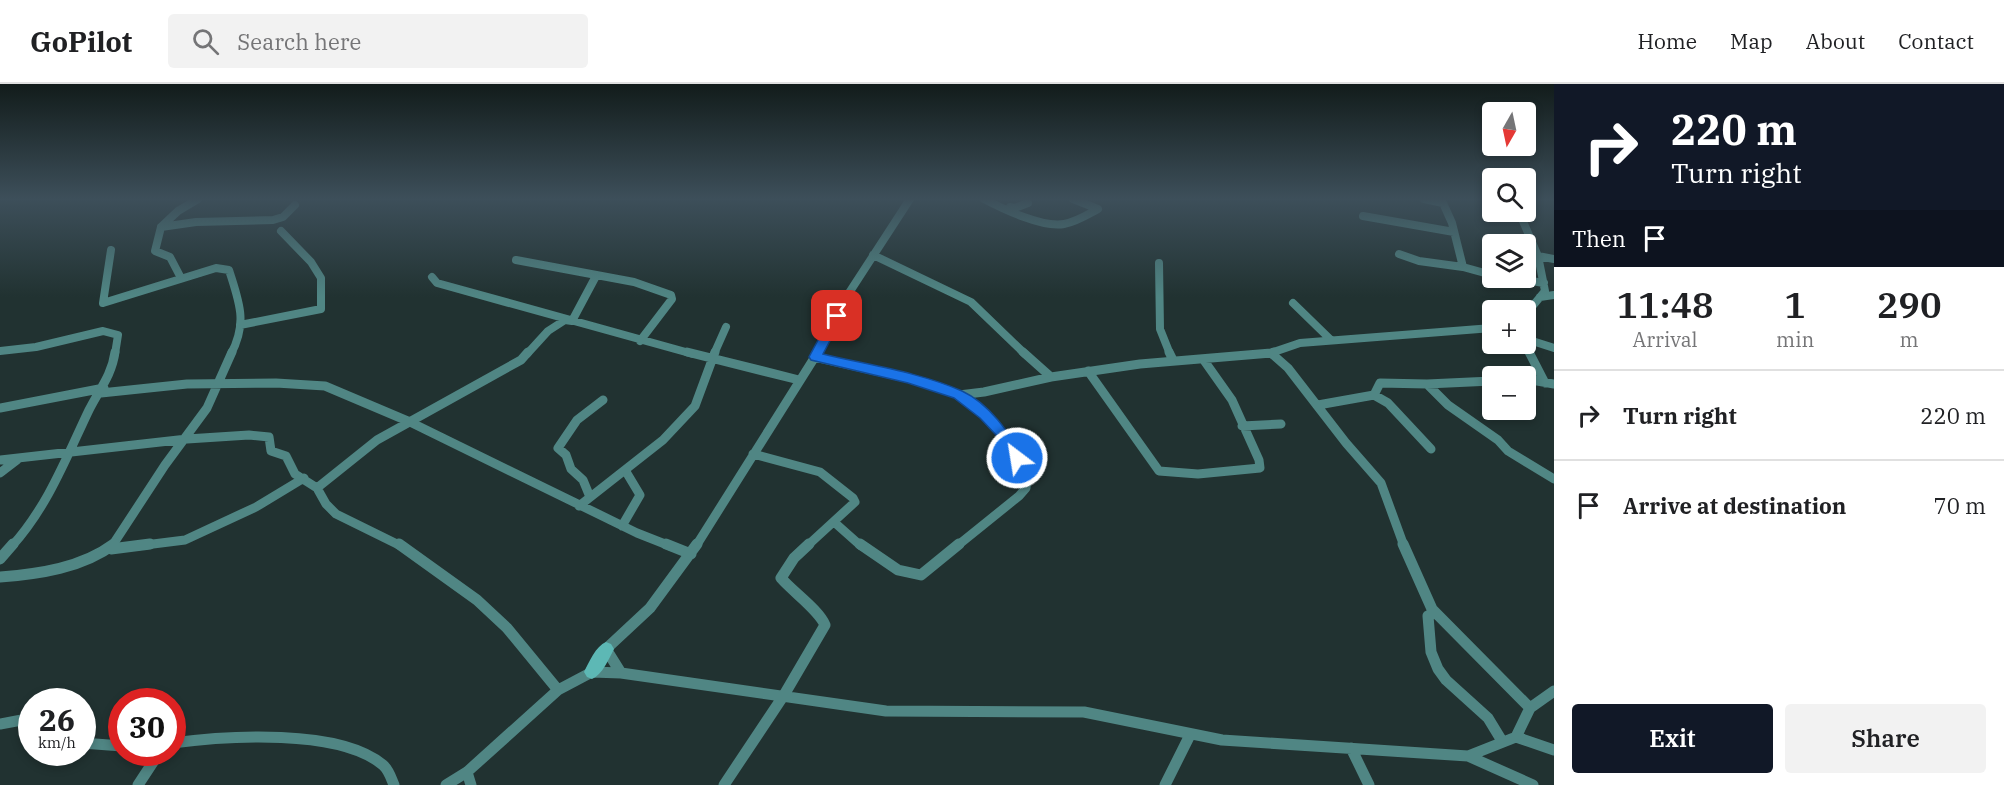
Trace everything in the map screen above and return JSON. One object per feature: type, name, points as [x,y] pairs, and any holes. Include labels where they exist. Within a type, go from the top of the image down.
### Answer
[{"type":"street","points":[[160,232],[155,251],[170,257],[181,278]]},
{"type":"street","points":[[240,325],[321,309],[321,278],[311,262],[282,232]]},
{"type":"street","points":[[592,672],[606,648],[650,609],[691,554],[815,357],[847,296],[888,232]]},
{"type":"street","points":[[1454,232],[1463,267]]},
{"type":"street","points":[[1528,232],[1538,256],[1545,291],[1536,302]]},
{"type":"street","points":[[111,250],[103,303],[216,268],[229,270],[242,312],[239,339],[207,408],[183,439],[111,549]]},
{"type":"street","points":[[1399,254],[1419,261],[1482,272]]},
{"type":"street","points":[[873,255],[971,302],[1050,377]]},
{"type":"street","points":[[1538,256],[1554,259]]},
{"type":"street","points":[[516,260],[634,282],[673,297],[640,341]]},
{"type":"street","points":[[1159,263],[1163,279],[1159,311],[1160,329],[1173,360]]},
{"type":"street","points":[[317,488],[377,440],[521,360],[548,331],[558,324],[572,321],[596,276]]},
{"type":"street","points":[[432,277],[437,283],[506,304],[712,360],[799,380]]},
{"type":"street","points":[[1536,282],[1544,283]]},
{"type":"street","points":[[1540,297],[1554,295]]},
{"type":"street","points":[[1293,303],[1330,340]]},
{"type":"street","points":[[579,507],[628,474],[636,461],[663,440],[695,406],[726,327]]},
{"type":"street","points":[[958,395],[1088,371],[1173,360],[1203,360],[1271,353],[1300,343],[1369,339],[1426,331],[1482,328]]},
{"type":"street","points":[[0,351],[36,347],[104,330],[118,335],[113,369],[90,409],[50,495],[21,536],[0,559]]},
{"type":"street","points":[[1536,344],[1554,348]]},
{"type":"street","points":[[1271,353],[1288,368],[1381,483],[1397,531],[1434,613],[1428,616],[1431,652],[1438,669],[1446,680],[1488,718],[1502,741]]},
{"type":"street","points":[[1532,354],[1549,384]]},
{"type":"street","points":[[815,357],[911,379],[958,395],[985,414],[1006,441],[1027,478],[1026,488],[1019,496],[921,575],[906,575],[892,569],[834,522]]},
{"type":"street","points":[[1088,371],[1160,471],[1184,475],[1210,475],[1260,468],[1259,460],[1225,387],[1203,360]]},
{"type":"street","points":[[1318,405],[1344,402],[1374,394],[1380,383],[1482,381]]},
{"type":"street","points":[[0,408],[102,391],[187,384],[218,386],[276,383],[325,386],[411,422],[579,507],[691,554]]},
{"type":"street","points":[[1427,384],[1448,405],[1498,440],[1508,451],[1554,479]]},
{"type":"street","points":[[1374,394],[1388,403],[1431,449]]},
{"type":"street","points":[[591,497],[583,480],[571,469],[566,455],[558,448],[577,420],[603,400]]},
{"type":"street","points":[[1242,426],[1281,424]]},
{"type":"street","points":[[0,460],[17,460],[71,450],[183,439],[262,435],[269,437],[272,451],[286,456],[295,474],[304,477],[317,488],[326,504],[336,514],[400,545],[477,600],[507,628],[558,690]]},
{"type":"street","points":[[724,785],[784,695],[825,626],[823,619],[816,611],[794,593],[781,578],[794,558],[855,502],[820,472],[753,454]]},
{"type":"street","points":[[0,473],[17,460]]},
{"type":"street","points":[[622,526],[640,495],[628,474]]},
{"type":"street","points":[[0,577],[41,574],[111,549],[185,540],[256,507],[304,477]]},
{"type":"street","points":[[1432,609],[1530,708]]},
{"type":"street","points":[[606,648],[621,673]]},
{"type":"street","points":[[446,785],[467,772],[558,690],[592,672],[621,673],[886,711],[1084,712],[1222,740],[1468,756],[1533,785]]},
{"type":"street","points":[[1516,737],[1530,708],[1554,691]]},
{"type":"street","points":[[0,723],[18,720]]},
{"type":"street","points":[[1166,785],[1190,735]]},
{"type":"street","points":[[1468,756],[1516,737],[1554,750]]},
{"type":"street","points":[[186,741],[206,738],[310,740],[357,750],[384,766],[394,785]]},
{"type":"street","points":[[1351,748],[1369,785]]},
{"type":"street","points":[[138,785],[150,766]]},
{"type":"street","points":[[467,772],[471,785]]},
{"type":"route","points":[[837,316],[815,357],[911,379],[958,395],[985,414],[1001,432],[1017,458]]}]
